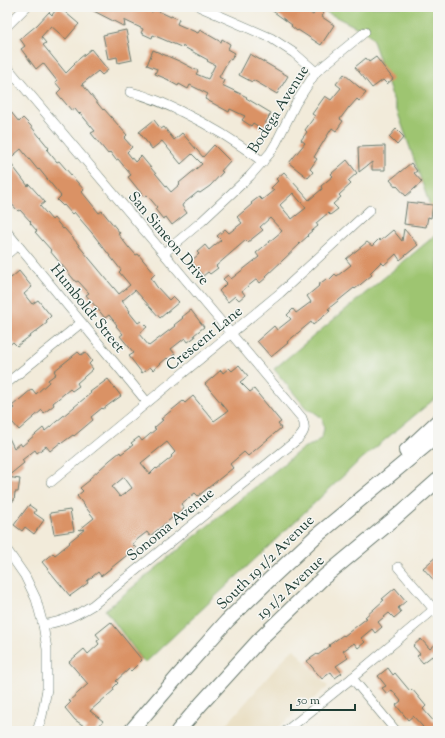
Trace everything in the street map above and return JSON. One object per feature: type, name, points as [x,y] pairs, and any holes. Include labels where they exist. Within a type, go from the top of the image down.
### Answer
[{"type":"highway","points":[[340,516],[438,421]]},
{"type":"highway","name":"South 19 1/2 Avenue","points":[[131,731],[227,622],[303,547],[438,435]]},
{"type":"highway","name":"19 1/2 Avenue","points":[[178,731],[268,632],[324,577],[438,480]]},
{"type":"street","points":[[7,26],[26,7]]},
{"type":"street","points":[[200,7],[271,38],[294,53],[316,72]]},
{"type":"street","name":"Bodega Avenue","points":[[164,253],[202,221],[263,162],[276,143],[296,104],[316,72],[365,32]]},
{"type":"street","name":"San Simeon Drive","points":[[7,67],[302,418],[305,430]]},
{"type":"street","points":[[130,92],[165,103],[196,118],[245,148],[263,162]]},
{"type":"street","name":"Crescent Lane","points":[[51,482],[280,293],[370,210]]},
{"type":"street","name":"Humboldt Street","points":[[7,232],[147,402]]},
{"type":"street","points":[[7,254],[18,245]]},
{"type":"street","points":[[7,383],[81,323]]},
{"type":"street","name":"Sonoma Avenue","points":[[43,625],[68,619],[93,605],[298,439],[305,430]]},
{"type":"street","points":[[7,550],[25,576],[36,599],[43,625],[47,649],[47,689],[42,716],[37,731]]},
{"type":"street","points":[[286,731],[437,610],[398,567]]},
{"type":"street","points":[[352,678],[396,731]]},
{"type":"shaded area","points":[[294,649],[328,687],[274,731],[221,731],[287,655]]},
{"type":"green space","points":[[316,7],[438,7],[438,229],[372,38],[361,25],[358,28]]},
{"type":"green space","points":[[438,233],[438,396],[358,462],[145,663],[105,610],[298,452],[305,447],[314,444],[322,437],[324,428],[322,418],[306,408],[274,369]]},
{"type":"building","points":[[58,7],[79,24],[66,39],[51,26],[41,37],[46,43],[43,45],[66,73],[75,64],[74,63],[91,49],[108,70],[102,75],[98,71],[82,84],[103,110],[104,109],[127,135],[124,138],[132,147],[127,152],[135,162],[141,156],[171,192],[180,184],[179,183],[202,164],[192,154],[181,164],[162,141],[152,149],[139,132],[154,120],[161,129],[164,127],[174,140],[182,133],[203,157],[214,145],[230,161],[221,171],[223,172],[210,186],[200,193],[198,192],[183,204],[182,206],[187,213],[172,225],[166,217],[163,219],[155,209],[157,207],[147,195],[144,197],[128,177],[131,175],[118,159],[116,160],[110,152],[108,154],[91,133],[95,131],[80,113],[79,114],[75,109],[72,111],[57,93],[61,89],[55,82],[57,81],[43,63],[36,69],[21,49],[25,46],[20,39],[37,25],[49,12],[52,15]]},
{"type":"building","points":[[86,7],[132,7],[140,11],[142,7],[152,12],[154,9],[179,19],[177,24],[198,33],[200,30],[221,42],[222,39],[230,44],[228,49],[235,53],[231,60],[229,59],[219,77],[224,80],[222,85],[247,97],[246,98],[271,113],[262,129],[253,123],[251,126],[242,120],[245,116],[230,109],[229,112],[205,99],[208,94],[190,85],[188,89],[179,84],[178,86],[155,74],[157,69],[147,65],[153,50],[198,71],[196,74],[208,79],[215,65],[207,61],[208,60],[182,46],[181,47],[153,35],[152,38],[141,33],[143,29],[124,20],[125,27]]},
{"type":"building","points":[[267,7],[302,7],[313,15],[318,8],[324,12],[322,17],[334,25],[321,45],[298,30],[297,31],[291,26],[292,25]]},
{"type":"building","points":[[126,30],[132,60],[118,63],[117,57],[108,59],[103,35]]},
{"type":"building","points":[[250,54],[288,76],[277,94],[253,80],[252,82],[239,75]]},
{"type":"building","points":[[376,57],[393,79],[387,84],[383,80],[372,88],[355,67],[366,58],[369,62]]},
{"type":"building","points":[[344,74],[366,93],[359,101],[357,99],[349,107],[340,119],[343,121],[336,131],[332,128],[314,157],[317,159],[310,169],[313,172],[308,178],[289,163],[305,143],[301,140],[307,132],[305,130],[315,116],[312,114],[325,96],[331,100],[341,88],[336,84]]},
{"type":"building","points":[[7,107],[19,122],[23,118],[30,125],[49,148],[47,150],[57,162],[59,161],[84,190],[82,192],[99,213],[102,211],[120,233],[118,234],[129,248],[136,255],[138,254],[155,274],[151,278],[157,287],[169,300],[173,296],[179,302],[160,318],[135,290],[122,301],[138,323],[141,321],[147,327],[139,334],[149,346],[175,326],[174,325],[183,318],[182,317],[191,310],[204,327],[188,342],[185,338],[171,349],[175,354],[168,359],[167,358],[153,370],[150,367],[142,373],[129,356],[134,353],[120,336],[123,334],[116,326],[117,325],[109,315],[105,318],[86,295],[89,293],[78,281],[76,282],[35,232],[37,231],[30,223],[31,222],[7,199]],"holes":[[[21,149],[38,170],[39,169],[61,196],[57,200],[72,214],[74,212],[121,270],[119,272],[130,285],[119,294],[64,228],[63,229],[54,218],[52,220],[40,206],[45,202],[29,184],[28,186],[8,160]]]},
{"type":"building","points":[[396,129],[404,137],[397,145],[389,137]]},
{"type":"building","points":[[385,146],[385,170],[372,170],[372,162],[359,172],[358,147]]},
{"type":"building","points":[[347,160],[357,173],[348,181],[351,184],[339,195],[341,197],[333,204],[338,209],[330,215],[328,213],[316,223],[318,226],[307,235],[308,236],[260,283],[257,279],[242,291],[245,295],[239,300],[235,296],[228,302],[219,291],[227,283],[223,279],[228,275],[231,279],[259,257],[256,253],[282,231],[270,218],[260,227],[263,230],[248,242],[246,240],[216,266],[218,268],[210,274],[208,272],[203,276],[191,261],[199,254],[197,252],[205,245],[209,250],[221,240],[217,236],[225,229],[229,233],[242,223],[237,217],[259,197],[262,200],[274,190],[271,188],[278,181],[276,179],[284,172],[309,200],[322,189],[321,186],[333,176],[331,174]],"holes":[[[293,193],[306,208],[292,219],[280,205]]]},
{"type":"building","points":[[411,163],[417,171],[414,173],[422,182],[406,196],[390,180]]},
{"type":"building","points":[[407,202],[433,205],[431,218],[428,217],[426,227],[404,224]]},
{"type":"building","points":[[404,229],[418,245],[400,260],[396,254],[384,265],[381,262],[370,273],[372,275],[328,309],[330,311],[313,325],[311,322],[271,357],[257,341],[274,326],[277,330],[291,319],[287,315],[293,309],[296,313],[311,302],[307,296],[326,279],[328,281],[335,274],[337,276],[351,265],[346,259],[367,242],[372,246],[379,239],[380,241],[393,230],[402,241]]},
{"type":"building","points":[[19,271],[32,287],[24,294],[32,304],[38,300],[51,316],[46,321],[47,323],[17,346],[13,342],[7,347],[7,273],[11,278]]},
{"type":"building","points":[[78,352],[81,355],[85,352],[92,361],[89,364],[93,369],[77,383],[79,386],[72,391],[70,389],[53,403],[54,405],[44,413],[42,410],[19,430],[7,416],[7,414],[14,408],[12,406],[32,389],[36,394],[49,382],[48,380],[56,374],[54,371]]},
{"type":"building","points":[[239,365],[248,376],[240,382],[250,392],[254,389],[281,422],[278,424],[281,428],[248,456],[244,452],[230,464],[233,468],[198,496],[195,493],[181,504],[184,508],[150,536],[147,532],[132,544],[136,548],[101,576],[98,572],[87,581],[88,583],[70,596],[42,562],[53,553],[55,555],[70,543],[69,542],[85,529],[79,530],[94,518],[77,496],[83,491],[80,488],[110,460],[120,452],[121,454],[133,445],[131,443],[139,437],[142,441],[156,429],[154,428],[163,420],[161,419],[183,401],[185,403],[193,396],[214,421],[228,411],[205,384],[221,370],[223,373],[229,368],[232,371]],"holes":[[[167,442],[175,452],[171,456],[172,457],[150,474],[141,463]],[[124,477],[132,488],[120,497],[112,487]]]},
{"type":"building","points":[[108,379],[121,396],[91,417],[93,420],[74,436],[73,435],[62,443],[61,442],[50,451],[46,446],[37,453],[35,450],[22,460],[24,463],[7,477],[7,434],[14,448],[20,443],[22,446],[43,428],[45,431],[91,393],[90,392]]},
{"type":"building","points":[[7,477],[20,479],[18,492],[15,492],[14,501],[7,500]]},
{"type":"building","points":[[29,505],[36,510],[34,513],[44,520],[34,534],[25,527],[22,531],[14,525]]},
{"type":"building","points":[[70,510],[74,531],[54,534],[50,513]]},
{"type":"building","points":[[438,555],[438,585],[423,568]]},
{"type":"building","points":[[395,588],[406,601],[398,608],[401,612],[394,618],[389,613],[378,622],[382,627],[375,633],[372,629],[361,638],[365,642],[358,648],[354,643],[343,651],[348,658],[336,666],[342,673],[335,678],[331,672],[322,679],[307,661],[317,654],[318,655],[330,646],[329,645],[343,635],[344,636],[367,618],[365,617]]},
{"type":"building","points":[[111,622],[142,660],[131,671],[129,669],[116,681],[118,683],[113,688],[114,690],[90,711],[103,721],[95,731],[84,731],[87,728],[75,720],[65,708],[71,702],[69,701],[88,684],[69,662],[84,649],[88,654],[99,644],[97,641],[100,639],[96,634]]},
{"type":"building","points":[[421,639],[430,649],[438,642],[438,654],[433,658],[432,656],[423,663],[417,656],[420,654],[413,646]]},
{"type":"building","points":[[388,668],[393,675],[395,673],[410,691],[412,689],[426,706],[423,709],[436,724],[432,728],[435,731],[418,731],[423,727],[413,716],[408,720],[396,705],[401,701],[392,690],[387,694],[382,688],[386,686],[378,676]]}]
